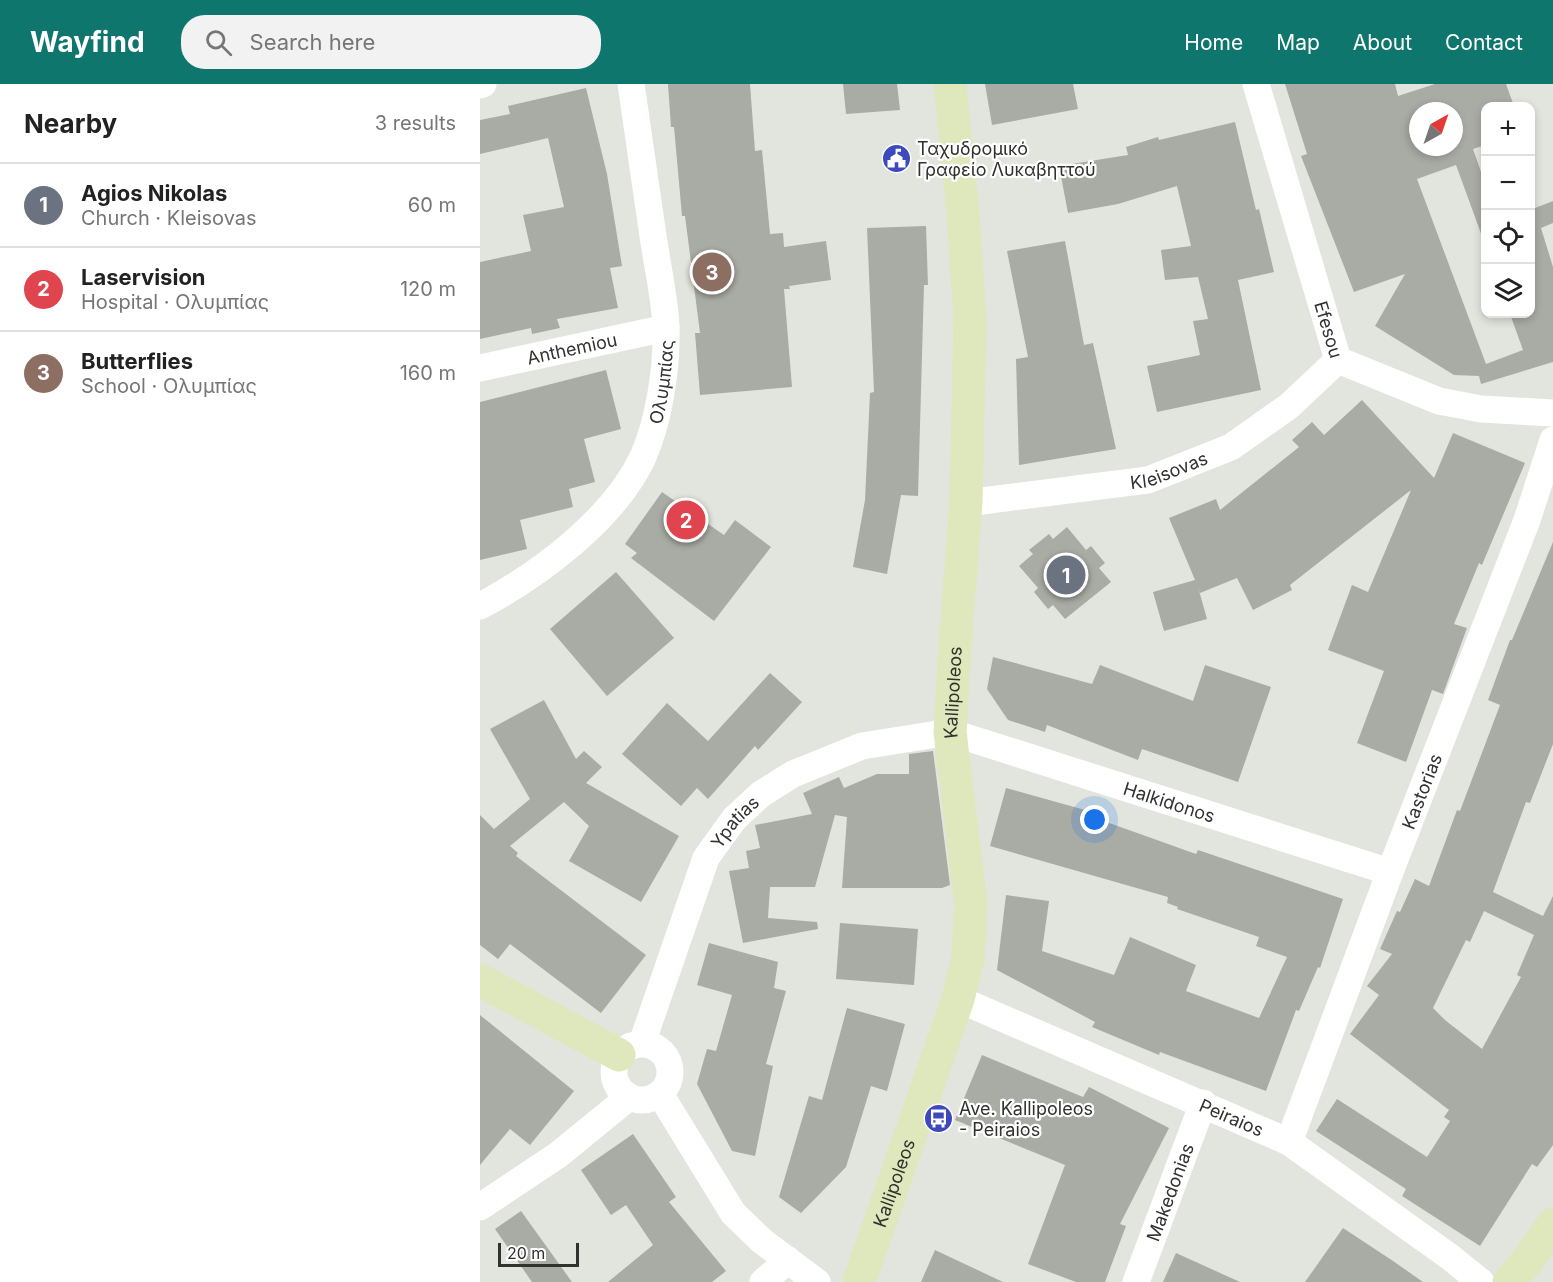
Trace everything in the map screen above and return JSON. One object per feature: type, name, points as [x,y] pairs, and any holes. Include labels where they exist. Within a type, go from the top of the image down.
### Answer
[{"type":"main road","name":"Kallipoleos","points":[[859,1282],[958,999],[968,958],[971,905],[950,732],[966,504],[970,318],[963,214],[950,84]]},
{"type":"main road","points":[[480,980],[630,1049]]},
{"type":"main road","points":[[1509,1282],[1527,1262],[1553,1224]]},
{"type":"street","name":"Ολυμπίας","points":[[480,606],[542,568],[585,533],[624,488],[642,458],[651,436],[662,386],[666,328],[631,84]]},
{"type":"street","name":"Efesou","points":[[1256,84],[1338,360],[1439,401],[1481,409],[1553,413]]},
{"type":"street","name":"Anthemiou","points":[[480,368],[666,328]]},
{"type":"street","name":"Kleisovas","points":[[966,504],[1148,480],[1231,447],[1289,406],[1338,360]]},
{"type":"street","name":"Kastorias","points":[[1289,1142],[1390,872],[1527,520],[1553,440]]},
{"type":"street","name":"Halkidonos","points":[[950,732],[1390,872]]},
{"type":"street","name":"Ypatias","points":[[630,1049],[706,858],[734,819],[761,794],[793,774],[862,746],[950,732]]},
{"type":"street","name":"Peiraios","points":[[958,999],[1289,1142],[1450,1257],[1481,1282]]},
{"type":"street","points":[[630,1049],[659,1049],[665,1054],[669,1063],[669,1080],[660,1094],[645,1100],[629,1097],[616,1083],[615,1064],[630,1049]]},
{"type":"street","points":[[660,1094],[733,1214],[748,1230],[817,1282]]},
{"type":"street","points":[[480,1207],[558,1155],[629,1097]]},
{"type":"street","name":"Makedonias","points":[[1136,1282],[1203,1103]]},
{"type":"street","points":[[763,1282],[788,1260]]},
{"type":"building","points":[[668,84],[750,84],[755,151],[762,150],[770,234],[783,233],[784,247],[826,241],[831,280],[789,286],[790,289],[784,289],[792,387],[700,395],[695,333],[700,333],[685,216],[682,216]]},
{"type":"building","points":[[843,84],[897,84],[900,110],[846,114]]},
{"type":"building","points":[[985,84],[1073,84],[1078,109],[992,125]]},
{"type":"building","points":[[1285,84],[1395,84],[1398,96],[1435,84],[1506,84],[1513,102],[1481,102],[1481,146],[1473,149],[1481,172],[1481,234],[1456,165],[1417,179],[1486,364],[1523,350],[1511,318],[1535,318],[1535,208],[1553,201],[1553,223],[1541,228],[1553,267],[1553,362],[1481,384],[1479,376],[1454,375],[1375,326],[1405,274],[1354,292],[1301,156],[1307,154]]},
{"type":"building","points":[[586,88],[607,174],[622,266],[610,268],[618,308],[557,319],[560,328],[532,334],[531,328],[480,339],[480,262],[531,251],[523,215],[564,207],[548,138],[480,154],[480,120],[510,114],[508,106]]},
{"type":"building","points":[[1235,122],[1256,210],[1259,209],[1274,272],[1238,280],[1261,390],[1157,412],[1147,366],[1200,355],[1193,321],[1208,319],[1198,277],[1165,280],[1161,250],[1191,246],[1177,186],[1118,204],[1068,213],[1059,166],[1128,155],[1126,147],[1158,137],[1159,140]]},
{"type":"building","points":[[926,226],[928,285],[924,285],[918,496],[901,495],[887,574],[853,567],[865,500],[870,393],[874,392],[867,228]]},
{"type":"building","points":[[1065,241],[1084,345],[1093,343],[1116,449],[1019,465],[1016,359],[1028,357],[1007,251]]},
{"type":"building","points":[[606,370],[621,429],[584,439],[595,482],[569,489],[573,507],[520,520],[527,549],[480,560],[480,402]]},
{"type":"building","points":[[1362,400],[1434,478],[1453,433],[1525,463],[1482,565],[1479,563],[1454,624],[1467,628],[1443,694],[1432,690],[1406,762],[1357,743],[1384,671],[1328,650],[1352,585],[1368,592],[1411,490],[1290,585],[1292,590],[1253,610],[1237,578],[1200,593],[1198,587],[1207,619],[1164,631],[1153,592],[1195,580],[1169,518],[1216,499],[1220,510],[1299,447],[1292,440],[1312,422],[1324,435]]},
{"type":"building","points":[[662,492],[724,535],[735,520],[771,547],[714,621],[631,558],[637,553],[625,544]]},
{"type":"building","points":[[1067,527],[1086,550],[1091,546],[1105,563],[1099,568],[1111,582],[1065,619],[1053,605],[1048,609],[1034,592],[1038,588],[1019,566],[1033,554],[1029,550],[1049,534],[1053,539]]},
{"type":"building","points":[[1553,542],[1553,744],[1530,803],[1526,802],[1493,892],[1543,916],[1553,896],[1553,1145],[1537,1167],[1532,1164],[1480,1246],[1402,1196],[1406,1189],[1316,1131],[1337,1099],[1427,1157],[1450,1121],[1444,1117],[1449,1110],[1350,1034],[1379,995],[1367,986],[1392,954],[1380,949],[1397,911],[1400,912],[1415,879],[1429,886],[1457,810],[1460,811],[1500,705],[1488,700],[1510,640],[1512,640]],"holes":[[[1484,911],[1534,935],[1517,975],[1521,977],[1482,1049],[1433,1008],[1466,940],[1470,942]]]},
{"type":"building","points":[[616,572],[674,638],[607,696],[550,629]]},
{"type":"building","points":[[993,657],[1092,684],[1100,665],[1193,701],[1205,665],[1271,687],[1238,782],[1142,749],[1138,760],[1047,725],[1045,732],[1008,720],[987,689]]},
{"type":"building","points":[[770,673],[802,702],[758,750],[755,746],[708,799],[697,788],[681,806],[622,754],[667,703],[708,741]]},
{"type":"building","points":[[544,700],[576,759],[584,751],[602,767],[586,783],[679,836],[641,902],[569,861],[589,826],[564,802],[510,846],[518,853],[516,856],[646,955],[601,1013],[510,944],[498,959],[480,945],[480,815],[494,829],[530,799],[490,729]]},
{"type":"building","points":[[933,751],[950,885],[942,888],[842,888],[847,817],[835,815],[815,887],[770,887],[768,918],[817,922],[818,929],[743,943],[729,871],[749,868],[746,851],[760,848],[755,825],[812,814],[803,793],[839,777],[844,788],[877,774],[909,774],[909,754]]},
{"type":"building","points":[[1006,788],[1085,810],[1084,814],[1196,854],[1198,850],[1343,899],[1320,968],[1318,967],[1299,1011],[1296,1010],[1266,1091],[1160,1052],[1159,1055],[1092,1027],[1095,1022],[997,970],[1006,895],[1049,901],[1042,951],[1114,975],[1130,937],[1196,965],[1186,991],[1259,1018],[1287,957],[1256,946],[1259,937],[1177,909],[1178,907],[1167,903],[1168,897],[990,846]]},
{"type":"building","points":[[840,923],[918,929],[914,985],[836,979]]},
{"type":"building","points":[[709,943],[778,962],[774,988],[786,991],[766,1064],[773,1066],[755,1156],[732,1151],[697,1084],[707,1049],[716,1051],[732,995],[697,985]]},
{"type":"building","points":[[847,1008],[905,1024],[887,1091],[871,1086],[846,1167],[801,1213],[779,1197],[809,1096],[822,1100]]},
{"type":"building","points":[[480,1015],[574,1091],[530,1145],[510,1129],[480,1165]]},
{"type":"building","points":[[982,1055],[1083,1097],[1089,1087],[1169,1128],[1120,1224],[1126,1226],[1105,1282],[1076,1282],[1028,1264],[1065,1165],[955,1120]]},
{"type":"building","points":[[633,1134],[676,1197],[669,1202],[726,1271],[712,1282],[608,1282],[653,1245],[626,1205],[611,1215],[581,1170]]},
{"type":"building","points":[[521,1211],[572,1282],[532,1282],[495,1229]]},
{"type":"building","points":[[1343,1228],[1393,1261],[1423,1282],[1305,1282]]},
{"type":"building","points":[[935,1250],[1003,1282],[921,1282]]},
{"type":"building","points":[[1176,1253],[1240,1282],[1163,1282]]},
{"type":"place","name":"Ταχυδρομικό Γραφείο Λυκαβηττού","points":[[896,158]]},
{"type":"place","name":"Butterflies","points":[[712,272]]},
{"type":"place","name":"Laservision","points":[[686,520]]},
{"type":"place","name":"Agios Nikolas","points":[[1066,575]]},
{"type":"place","name":"Ave. Kallipoleos - Peiraios","points":[[938,1118]]}]
